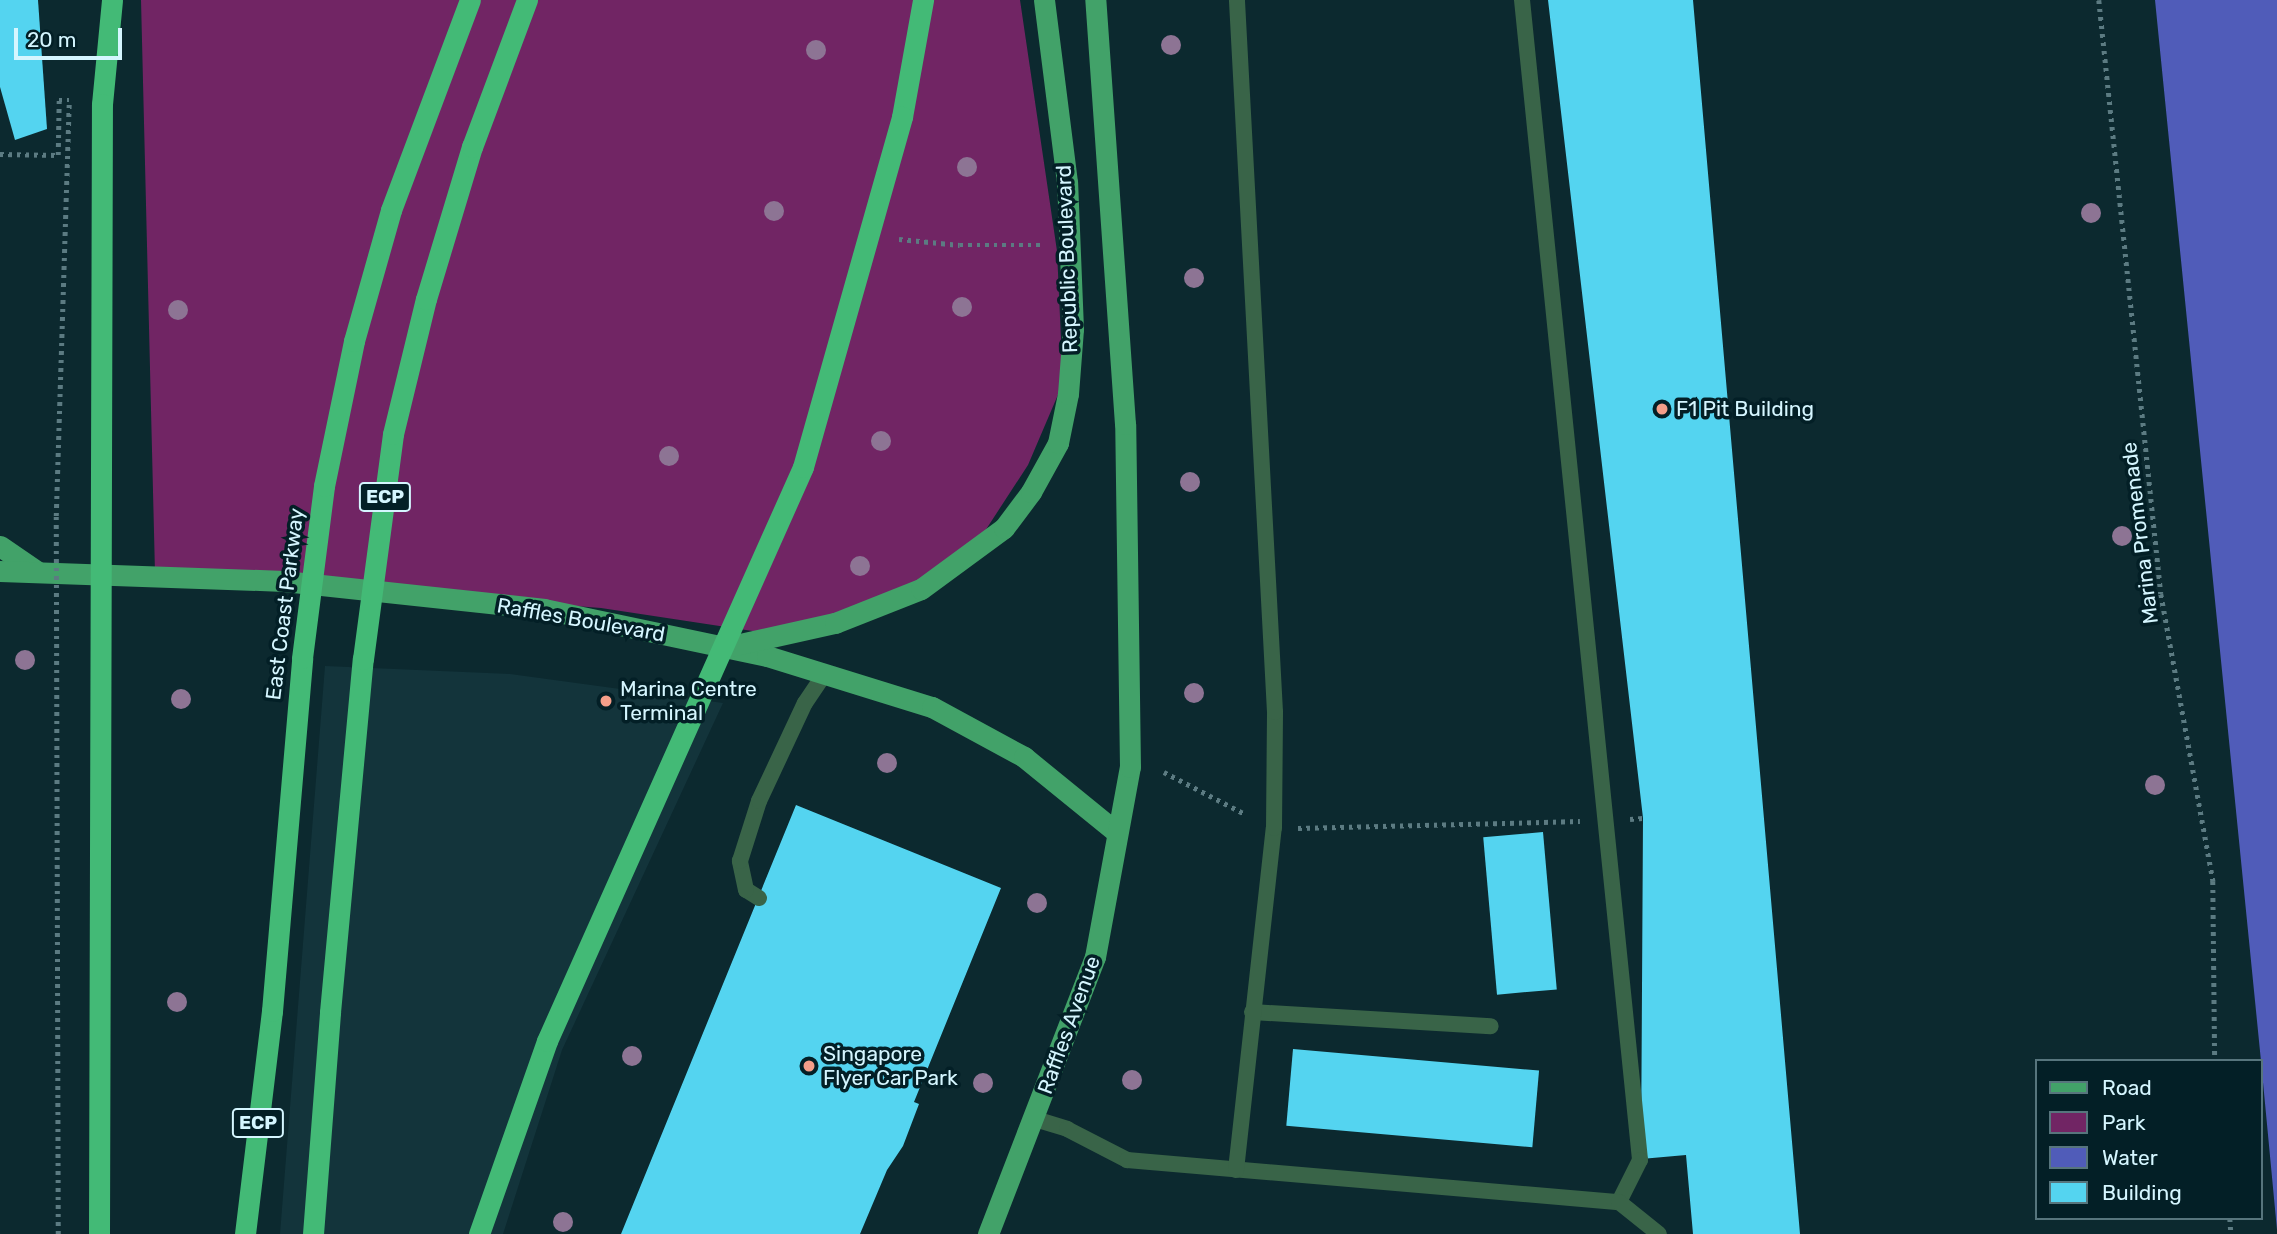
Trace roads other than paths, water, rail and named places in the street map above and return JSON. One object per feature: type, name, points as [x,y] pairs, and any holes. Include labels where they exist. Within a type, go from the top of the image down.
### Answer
[{"type":"highway","points":[[99,1234],[102,104],[112,0]]},
{"type":"highway","name":"East Coast Parkway","points":[[244,1234],[272,1011],[302,658],[324,486],[354,341],[391,210],[470,0]]},
{"type":"highway","name":"ECP","points":[[313,1234],[363,659],[393,434],[426,299],[472,147],[527,0]]},
{"type":"highway","points":[[479,1234],[547,1041],[803,467],[902,117],[923,0]]},
{"type":"main road","name":"Republic Boulevard","points":[[723,648],[835,623],[921,589],[1004,528],[1031,492],[1058,443],[1068,394],[1073,329],[1067,182],[1044,0]]},
{"type":"main road","name":"Republic Boulevard","points":[[1095,0],[1125,424],[1130,767]]},
{"type":"main road","points":[[0,546],[38,572]]},
{"type":"main road","name":"Raffles Boulevard","points":[[0,571],[284,581],[544,609],[723,648],[932,707],[1024,757],[1115,831]]},
{"type":"main road","name":"Raffles Avenue","points":[[988,1234],[1035,1119],[1095,957],[1115,831],[1130,767]]},
{"type":"lane","points":[[1236,1170],[1274,828],[1274,685],[1237,0]]},
{"type":"lane","points":[[1522,0],[1640,1160],[1619,1202]]},
{"type":"lane","points":[[759,898],[746,890],[740,861],[759,802],[805,703],[824,675]]},
{"type":"lane","points":[[1252,1012],[1491,1026]]},
{"type":"lane","points":[[1035,1119],[1067,1129],[1127,1160],[1619,1202],[1659,1234]]},
{"type":"water","points":[[2155,0],[2277,0],[2277,1230],[2263,1059],[2261,1059]]},
{"type":"place","name":"F1 Pit Building","points":[[1662,409]]},
{"type":"place","name":"Marina Centre Terminal","points":[[606,701]]},
{"type":"place","name":"Singapore Flyer Car Park","points":[[809,1066]]}]
